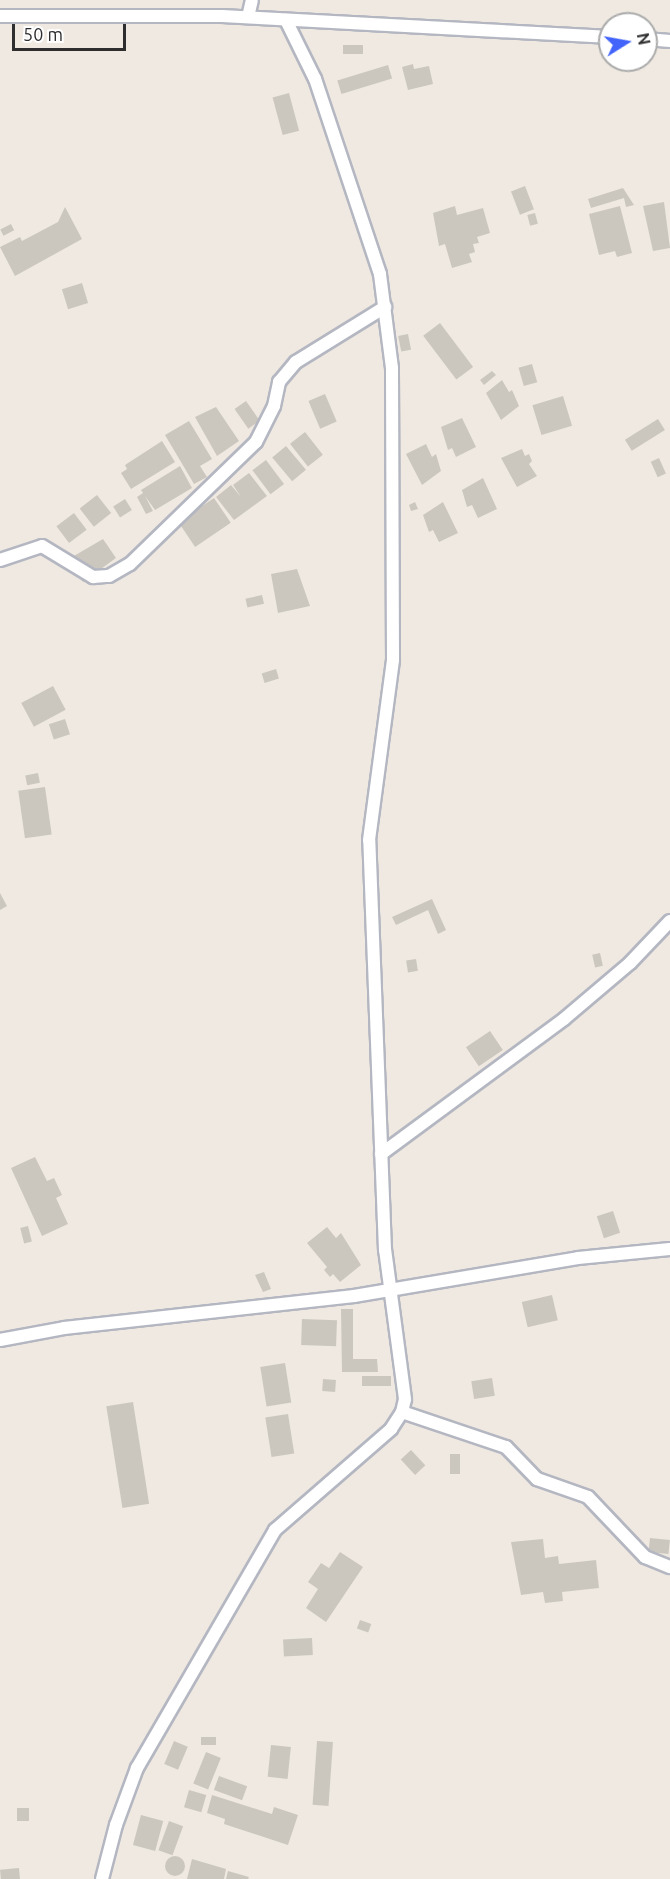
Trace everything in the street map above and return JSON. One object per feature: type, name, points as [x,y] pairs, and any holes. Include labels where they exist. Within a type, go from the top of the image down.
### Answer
[{"type":"street","points":[[248,17],[252,0]]},
{"type":"street","points":[[0,16],[248,17],[598,37]]},
{"type":"street","points":[[102,1879],[116,1825],[136,1768],[275,1530],[391,1429],[402,1412],[405,1386],[390,1289],[381,1154],[369,840],[393,660],[392,368],[380,273],[315,79],[286,20]]},
{"type":"street","points":[[0,560],[42,546],[93,577],[109,576],[130,564],[256,442],[274,406],[279,382],[296,362],[385,307]]},
{"type":"street","points":[[381,1154],[564,1019],[630,963],[670,921]]},
{"type":"street","points":[[0,1340],[390,1289],[578,1258],[670,1249]]},
{"type":"street","points":[[402,1412],[506,1447],[537,1479],[588,1497],[645,1557],[670,1567]]},
{"type":"building","points":[[343,45],[363,45],[363,54],[343,54]]},
{"type":"building","points":[[413,64],[414,69],[429,66],[433,84],[408,90],[402,67]]},
{"type":"building","points":[[388,65],[392,78],[341,94],[337,80]]},
{"type":"building","points":[[289,93],[299,131],[283,135],[273,97]]},
{"type":"building","points":[[525,186],[534,209],[520,215],[511,191]]},
{"type":"building","points":[[623,188],[634,205],[626,207],[624,198],[591,208],[588,199]]},
{"type":"building","points":[[664,202],[670,248],[653,251],[643,206]]},
{"type":"building","points":[[455,206],[457,215],[483,208],[490,233],[477,237],[479,243],[473,244],[475,252],[469,254],[472,262],[452,268],[445,244],[439,246],[433,213]]},
{"type":"building","points":[[620,206],[632,253],[617,257],[615,251],[599,255],[589,214]]},
{"type":"building","points":[[65,207],[82,239],[15,276],[0,247],[20,237],[22,241],[58,222]]},
{"type":"building","points":[[535,213],[538,224],[530,226],[527,215]]},
{"type":"building","points":[[11,224],[14,230],[3,236],[0,229]]},
{"type":"building","points":[[82,283],[88,303],[68,309],[62,289]]},
{"type":"building","points":[[440,323],[473,367],[456,380],[423,336]]},
{"type":"building","points":[[408,334],[411,350],[401,352],[398,336]]},
{"type":"building","points":[[532,364],[537,382],[524,386],[519,368]]},
{"type":"building","points":[[492,371],[496,375],[484,385],[480,380]]},
{"type":"building","points":[[502,380],[509,392],[512,390],[519,406],[501,420],[486,393]]},
{"type":"building","points":[[325,394],[337,422],[320,429],[308,401]]},
{"type":"building","points":[[563,396],[572,426],[541,435],[532,405]]},
{"type":"building","points":[[246,401],[260,421],[248,429],[235,409]]},
{"type":"building","points":[[216,407],[239,441],[217,456],[195,417]]},
{"type":"building","points":[[462,418],[476,447],[456,457],[452,448],[448,450],[441,427]]},
{"type":"building","points":[[658,419],[665,430],[632,451],[625,440]]},
{"type":"building","points":[[189,421],[212,459],[200,466],[207,477],[194,484],[165,435]]},
{"type":"building","points":[[305,432],[323,455],[308,467],[290,444]]},
{"type":"building","points":[[162,441],[175,462],[131,489],[121,473],[127,469],[125,465]]},
{"type":"building","points":[[426,444],[432,457],[436,454],[441,471],[422,485],[406,454]]},
{"type":"building","points":[[286,446],[306,470],[292,481],[272,458]]},
{"type":"building","points":[[522,449],[525,456],[529,454],[532,461],[529,464],[537,476],[517,487],[501,458]]},
{"type":"building","points":[[659,458],[666,474],[658,477],[651,462]]},
{"type":"building","points":[[266,460],[284,484],[270,494],[252,470]]},
{"type":"building","points":[[180,466],[192,488],[155,510],[145,496],[153,511],[146,514],[137,497],[143,493],[141,490]]},
{"type":"building","points":[[249,473],[267,496],[234,520],[216,497],[231,485],[241,497],[233,485]]},
{"type":"building","points":[[483,478],[497,509],[478,518],[472,505],[467,507],[462,490]]},
{"type":"building","points":[[97,495],[111,513],[94,527],[80,509]]},
{"type":"building","points":[[214,498],[231,523],[195,547],[178,522]]},
{"type":"building","points":[[125,499],[132,510],[120,517],[113,506]]},
{"type":"building","points":[[415,502],[418,509],[411,511],[409,505]]},
{"type":"building","points":[[443,502],[458,533],[439,542],[433,530],[429,532],[423,515]]},
{"type":"building","points":[[74,513],[87,530],[69,543],[56,526]]},
{"type":"building","points":[[103,539],[116,558],[83,582],[67,560]]},
{"type":"building","points":[[297,569],[310,606],[278,613],[271,574]]},
{"type":"building","points":[[262,595],[264,604],[247,608],[245,599]]},
{"type":"building","points":[[276,669],[279,679],[265,683],[262,673]]},
{"type":"building","points":[[53,686],[66,710],[34,727],[21,703]]},
{"type":"building","points":[[65,719],[70,734],[54,739],[49,724]]},
{"type":"building","points":[[38,773],[40,783],[27,785],[25,775]]},
{"type":"building","points":[[45,787],[52,835],[25,838],[18,791]]},
{"type":"building","points":[[0,893],[7,906],[0,910]]},
{"type":"building","points":[[432,899],[446,930],[438,934],[428,910],[396,925],[392,917]]},
{"type":"building","points":[[600,953],[603,966],[595,967],[592,955]]},
{"type":"building","points":[[416,959],[418,971],[408,972],[406,961]]},
{"type":"building","points":[[490,1031],[503,1050],[479,1066],[466,1047]]},
{"type":"building","points":[[35,1157],[47,1181],[54,1178],[62,1195],[56,1198],[68,1224],[42,1236],[11,1168]]},
{"type":"building","points":[[613,1211],[620,1233],[604,1238],[597,1216]]},
{"type":"building","points":[[28,1226],[32,1242],[24,1243],[20,1228]]},
{"type":"building","points":[[327,1227],[336,1238],[341,1233],[361,1265],[340,1282],[333,1274],[330,1277],[324,1270],[327,1267],[307,1243]]},
{"type":"building","points":[[264,1272],[271,1289],[263,1292],[255,1275]]},
{"type":"building","points":[[552,1295],[558,1320],[528,1327],[522,1302]]},
{"type":"building","points":[[341,1309],[353,1309],[353,1359],[377,1359],[378,1372],[342,1372]]},
{"type":"building","points":[[302,1319],[337,1320],[336,1346],[301,1345]]},
{"type":"building","points":[[285,1363],[291,1403],[267,1406],[260,1367]]},
{"type":"building","points":[[362,1376],[391,1376],[391,1386],[362,1386]]},
{"type":"building","points":[[492,1378],[495,1396],[474,1399],[471,1381]]},
{"type":"building","points":[[323,1379],[336,1380],[335,1392],[322,1391]]},
{"type":"building","points":[[133,1402],[149,1504],[122,1508],[106,1406]]},
{"type":"building","points":[[288,1414],[294,1454],[272,1457],[265,1418]]},
{"type":"building","points":[[411,1450],[425,1465],[415,1475],[401,1460]]},
{"type":"building","points":[[450,1454],[460,1454],[460,1474],[450,1474]]},
{"type":"building","points":[[650,1538],[670,1540],[668,1554],[649,1552]]},
{"type":"building","points":[[543,1539],[545,1558],[558,1556],[559,1564],[596,1560],[599,1588],[562,1592],[563,1601],[545,1603],[543,1592],[521,1595],[511,1542]]},
{"type":"building","points":[[340,1552],[363,1567],[326,1622],[306,1608],[318,1589],[308,1582],[321,1563],[329,1568]]},
{"type":"building","points":[[360,1620],[371,1624],[368,1633],[357,1628]]},
{"type":"building","points":[[312,1638],[313,1655],[284,1656],[283,1640]]},
{"type":"building","points":[[201,1737],[216,1737],[216,1745],[201,1745]]},
{"type":"building","points":[[174,1741],[188,1747],[178,1770],[164,1764]]},
{"type":"building","points":[[317,1741],[333,1742],[328,1806],[313,1805]]},
{"type":"building","points":[[271,1745],[291,1747],[288,1779],[268,1777]]},
{"type":"building","points":[[206,1752],[221,1758],[208,1790],[193,1784]]},
{"type":"building","points":[[219,1776],[247,1786],[242,1800],[214,1790]]},
{"type":"building","points":[[189,1790],[206,1795],[201,1812],[184,1807]]},
{"type":"building","points":[[212,1795],[272,1814],[274,1807],[298,1815],[288,1845],[224,1824],[225,1819],[207,1813]]},
{"type":"building","points":[[17,1808],[29,1808],[29,1821],[17,1821]]},
{"type":"building","points":[[141,1815],[163,1821],[155,1851],[133,1845]]},
{"type":"building","points":[[169,1821],[183,1826],[172,1855],[158,1850]]},
{"type":"building","points":[[175,1856],[182,1859],[185,1866],[182,1873],[175,1876],[168,1873],[165,1866],[168,1859]]},
{"type":"building","points":[[192,1859],[226,1869],[224,1879],[187,1879]]},
{"type":"building","points":[[19,1868],[20,1879],[1,1879],[0,1870]]},
{"type":"building","points":[[228,1871],[249,1877],[248,1879],[226,1879]]}]
